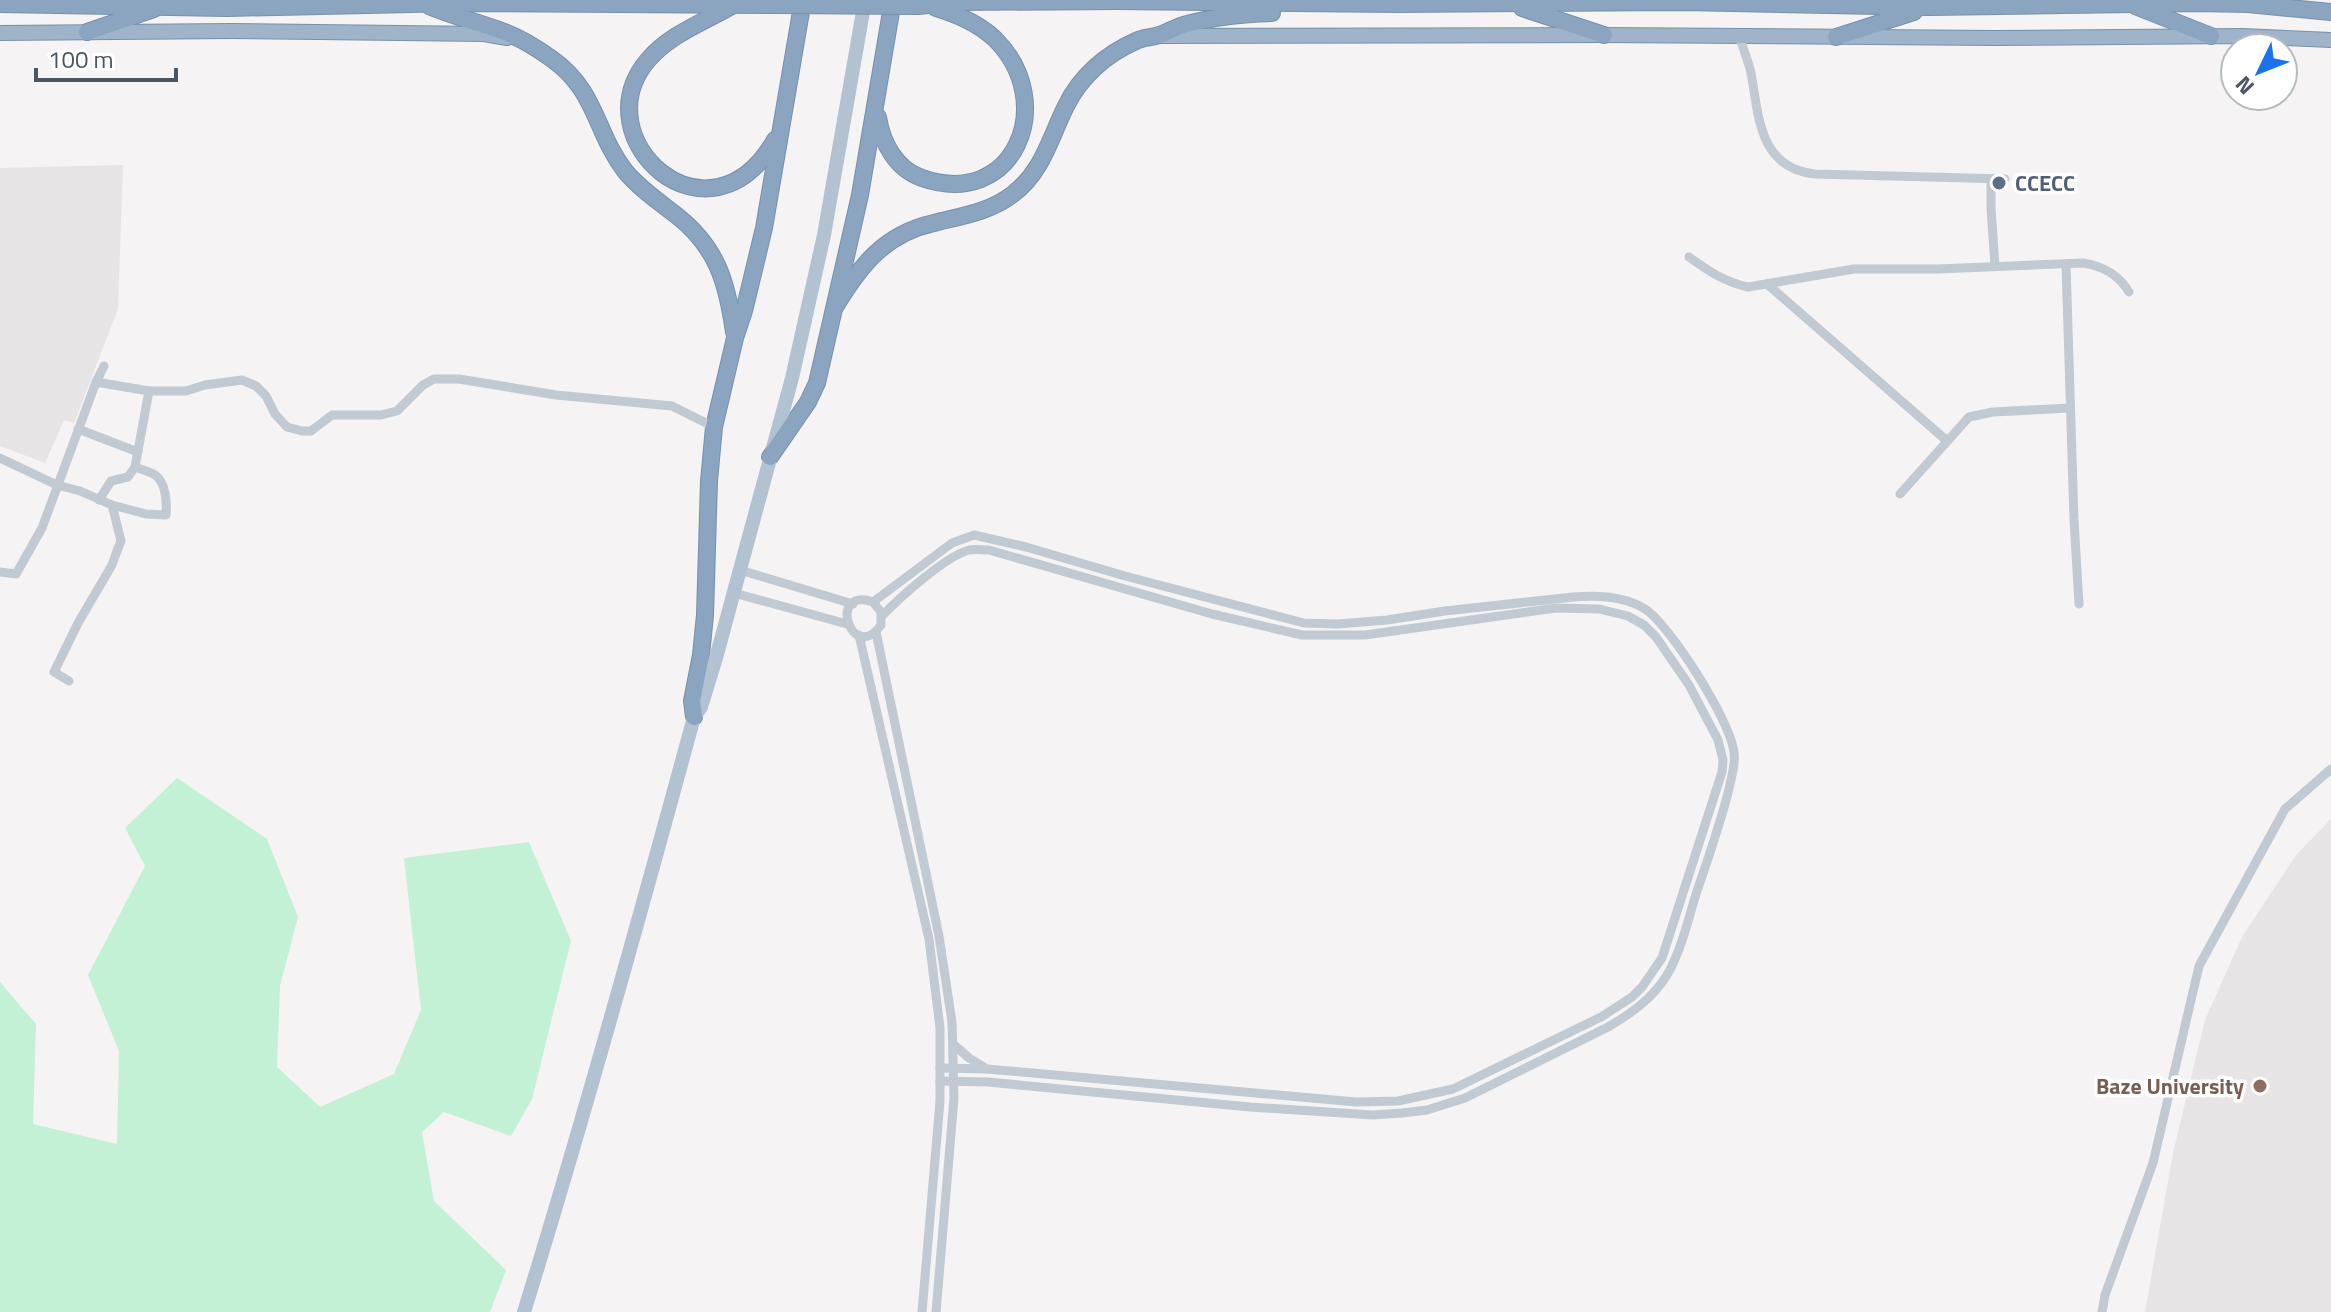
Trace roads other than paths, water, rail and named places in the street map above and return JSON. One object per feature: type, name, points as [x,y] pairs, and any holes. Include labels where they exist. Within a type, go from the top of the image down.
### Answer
[{"type":"highway","points":[[694,717],[692,701],[705,615],[709,481],[714,427],[764,228],[803,0]]},
{"type":"highway","points":[[770,457],[808,402],[817,383],[860,195],[893,0]]},
{"type":"highway","points":[[0,4],[227,8],[424,4],[924,6],[957,2],[1685,2],[1929,7],[2126,3],[2248,4],[2331,12]]},
{"type":"highway","points":[[1157,36],[1188,23],[1287,11],[1311,3]]},
{"type":"highway","points":[[2126,3],[2211,36]]},
{"type":"highway","points":[[424,4],[443,13],[501,30],[539,50],[569,72],[587,97],[616,158],[626,172],[704,243],[721,271],[735,338]]},
{"type":"highway","points":[[735,4],[664,43],[645,64],[633,88],[631,101],[630,113],[636,142],[642,154],[663,175],[685,186],[714,188],[727,185],[752,171],[769,152],[780,132]]},
{"type":"highway","points":[[1509,4],[1604,35]]},
{"type":"highway","points":[[876,107],[879,128],[893,158],[917,176],[936,182],[952,185],[985,177],[1000,167],[1020,139],[1025,126],[1024,93],[1009,57],[996,40],[979,27],[963,18],[924,6]]},
{"type":"highway","points":[[87,32],[162,7]]},
{"type":"highway","points":[[1836,37],[1929,7]]},
{"type":"highway","points":[[0,33],[484,34],[521,41]]},
{"type":"highway","points":[[835,307],[860,268],[889,241],[917,227],[985,210],[1014,194],[1043,160],[1066,105],[1085,77],[1104,59],[1148,36],[2211,36],[2331,40]]},
{"type":"main road","points":[[524,1312],[572,1154],[694,717],[701,707],[734,593],[792,378],[824,235],[865,0]]},
{"type":"street","points":[[1739,36],[1750,68],[1767,145],[1792,169],[1815,174],[2005,179]]},
{"type":"street","points":[[1991,180],[1995,266]]},
{"type":"street","points":[[1689,257],[1717,276],[1748,287],[1854,269],[2083,263],[2103,267],[2119,279],[2129,292]]},
{"type":"street","points":[[2066,264],[2079,604]]},
{"type":"street","points":[[1767,284],[1946,440]]},
{"type":"street","points":[[0,572],[16,574],[24,564],[42,528],[104,366]]},
{"type":"street","points":[[96,382],[149,391],[186,391],[242,380],[256,386],[266,396],[275,414],[287,427],[302,431],[311,431],[332,415],[381,415],[397,411],[423,385],[434,379],[459,379],[556,395],[672,406],[714,427]]},
{"type":"street","points":[[99,500],[111,481],[128,477],[135,467],[149,391]]},
{"type":"street","points":[[1900,494],[1946,440],[1975,414],[2070,408]]},
{"type":"street","points":[[78,429],[138,452]]},
{"type":"street","points":[[0,458],[57,485],[112,505],[146,514],[166,515],[166,498],[161,480],[135,467]]},
{"type":"street","points":[[69,681],[54,672],[112,565],[121,541],[112,505]]},
{"type":"street","points":[[873,602],[941,550],[959,539],[974,535],[1216,601],[1294,621],[1321,624],[1387,620],[1573,597],[1617,599],[1644,608],[1664,629],[1722,717],[1735,751],[1724,810],[1675,960],[1657,989],[1631,1013],[1465,1098],[1427,1110],[1373,1115],[940,1081]]},
{"type":"street","points":[[1022,560],[1026,547]]},
{"type":"street","points":[[882,616],[909,591],[969,550],[989,550],[1212,614],[1302,635],[1376,633],[1556,608],[1599,609],[1636,619],[1656,637],[1704,710],[1718,740],[1723,760],[1712,806],[1662,958],[1651,975],[1632,997],[1601,1017],[1466,1083],[1422,1097],[1356,1102],[987,1069],[940,1068]]},
{"type":"street","points":[[734,593],[847,624],[859,635],[876,632],[881,625],[882,616],[873,602],[865,600],[853,604],[740,570]]},
{"type":"street","points":[[1120,589],[1125,576]]},
{"type":"street","points":[[1614,612],[1617,599]]},
{"type":"street","points":[[1212,614],[1216,601]]},
{"type":"street","points":[[847,624],[848,611],[853,604]]},
{"type":"street","points":[[876,632],[939,936],[950,1010],[954,1098],[936,1312]]},
{"type":"street","points":[[859,635],[929,939],[940,1028],[936,1161],[922,1312]]},
{"type":"street","points":[[887,752],[900,749]]},
{"type":"street","points":[[2102,1312],[2105,1295],[2153,1163],[2199,966],[2285,809],[2331,769]]},
{"type":"street","points":[[953,1044],[987,1069]]},
{"type":"street","points":[[954,1098],[963,1087],[976,1082]]},
{"type":"place","name":"CCECC","points":[[1999,183]]},
{"type":"place","name":"Baze University","points":[[2260,1086]]}]
